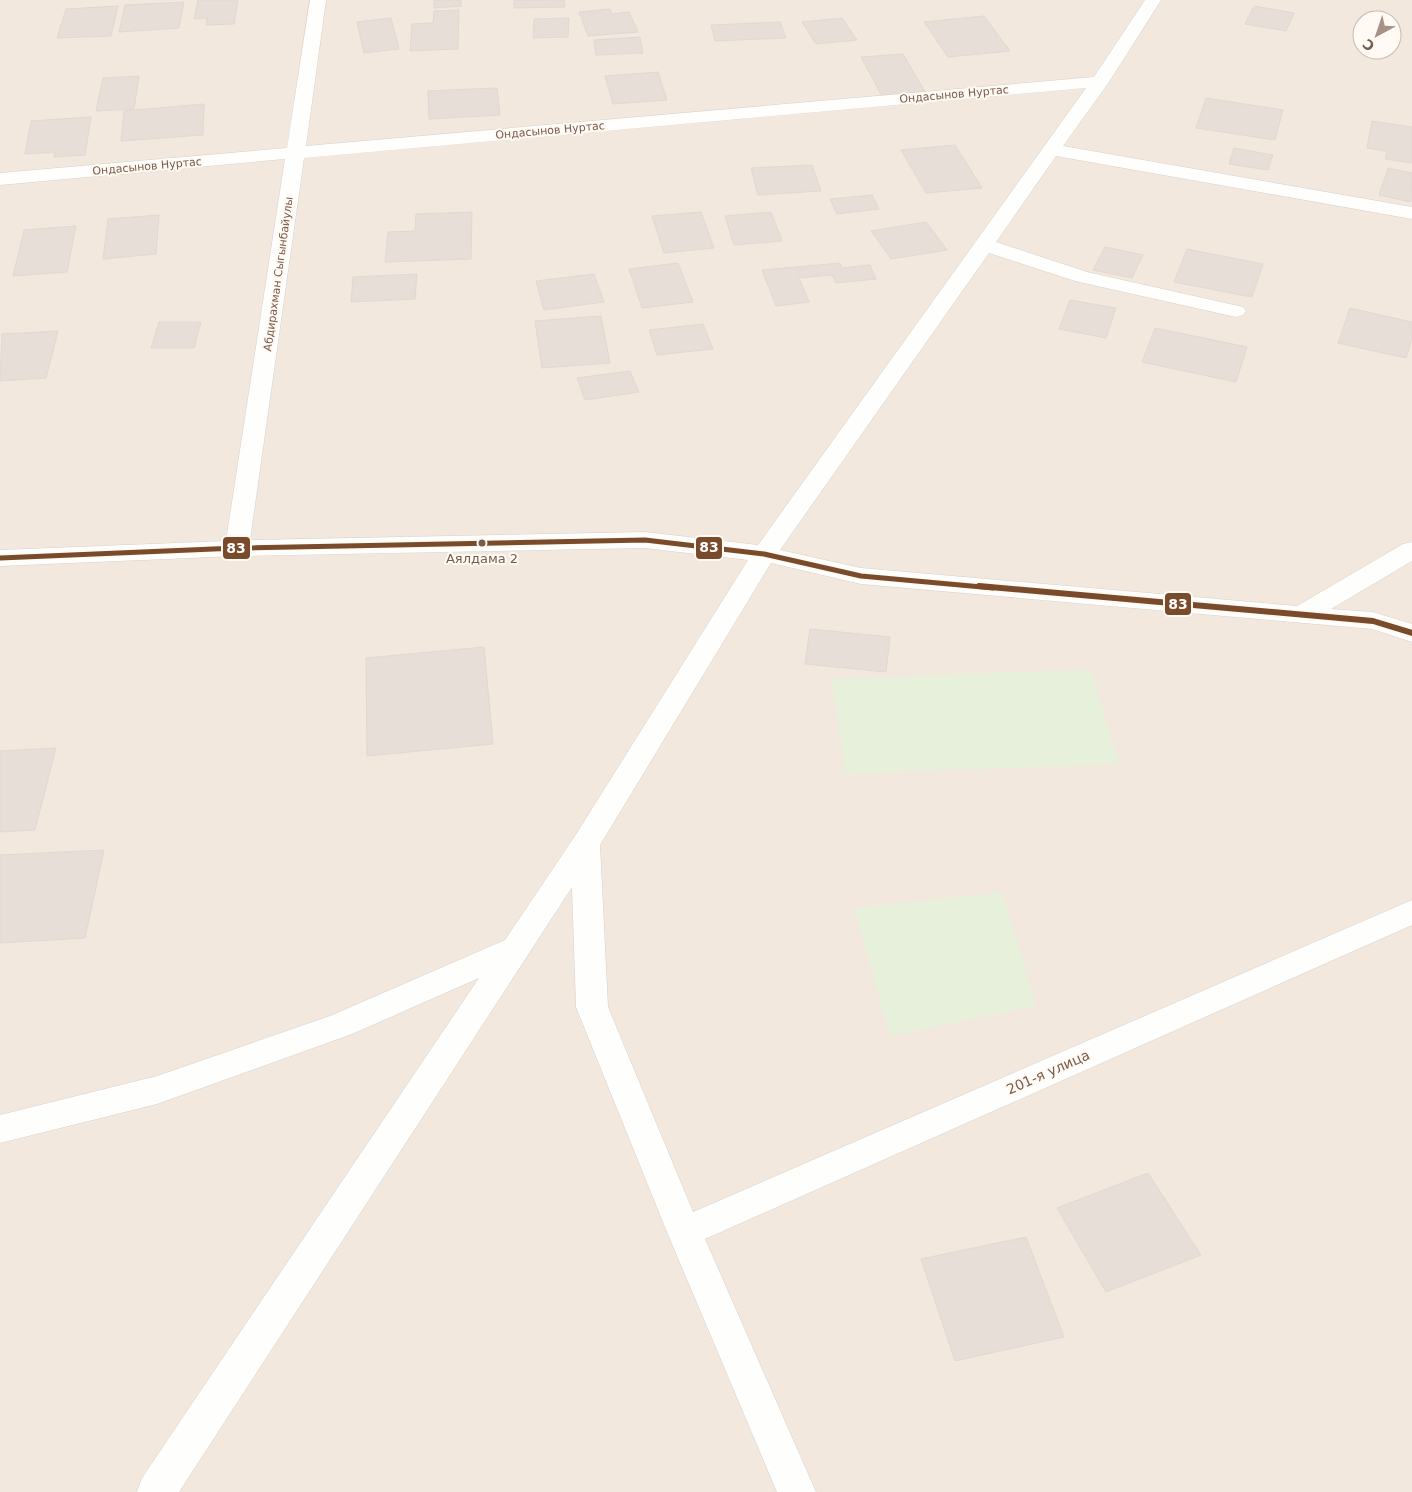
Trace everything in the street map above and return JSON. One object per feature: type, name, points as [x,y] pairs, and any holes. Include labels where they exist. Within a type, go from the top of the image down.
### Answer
[{"type":"street","name":"Абдирахман Сыгынбайулы","points":[[237,548],[318,0]]},
{"type":"street","points":[[156,1492],[517,948],[584,844],[764,554],[1100,82],[1153,0]]},
{"type":"street","name":"Ондасынов Нуртас","points":[[0,179],[1100,82]]},
{"type":"street","points":[[1052,150],[1412,213]]},
{"type":"street","points":[[984,245],[1082,277],[1236,311]]},
{"type":"street","points":[[0,558],[237,548],[645,540],[764,554],[861,576],[1373,621],[1412,633]]},
{"type":"street","points":[[1301,615],[1412,550]]},
{"type":"street","points":[[584,844],[592,1007],[684,1232],[797,1492]]},
{"type":"street","name":"201-я улица","points":[[684,1232],[1412,912]]},
{"type":"street","points":[[0,1129],[157,1090],[340,1025],[517,948]]},
{"type":"shaded area","points":[[0,0],[1412,0],[1412,1492],[0,1492]]},
{"type":"green space","points":[[1091,669],[1119,764],[846,774],[831,679]]},
{"type":"green space","points":[[1002,892],[1036,1006],[890,1036],[854,908]]},
{"type":"building","points":[[198,0],[238,0],[234,24],[206,25],[207,18],[194,19]]},
{"type":"building","points":[[434,0],[461,0],[461,6],[434,8]]},
{"type":"building","points":[[514,0],[564,0],[565,7],[514,8]]},
{"type":"building","points":[[184,2],[179,28],[119,32],[125,5]]},
{"type":"building","points":[[118,6],[111,36],[57,38],[66,9]]},
{"type":"building","points":[[1254,6],[1294,13],[1286,31],[1245,24]]},
{"type":"building","points":[[610,9],[612,14],[629,12],[638,32],[588,36],[579,12]]},
{"type":"building","points":[[459,10],[458,49],[410,51],[412,24],[433,23],[434,11]]},
{"type":"building","points":[[984,16],[1010,51],[948,57],[924,22]]},
{"type":"building","points":[[391,18],[399,49],[364,53],[357,22]]},
{"type":"building","points":[[569,18],[568,37],[533,38],[534,19]]},
{"type":"building","points":[[842,18],[857,40],[816,44],[802,22]]},
{"type":"building","points":[[780,22],[786,38],[715,41],[711,25]]},
{"type":"building","points":[[640,37],[643,53],[596,55],[594,40]]},
{"type":"building","points":[[903,54],[925,92],[882,96],[861,57]]},
{"type":"building","points":[[658,72],[667,100],[613,104],[605,76]]},
{"type":"building","points":[[139,76],[134,109],[96,111],[103,78]]},
{"type":"building","points":[[497,88],[500,115],[429,119],[428,91]]},
{"type":"building","points":[[1206,98],[1283,110],[1275,140],[1196,128]]},
{"type":"building","points":[[204,104],[203,135],[121,141],[124,111]]},
{"type":"building","points":[[91,117],[85,155],[54,157],[55,152],[25,154],[31,121]]},
{"type":"building","points":[[1372,121],[1412,127],[1412,163],[1385,159],[1387,151],[1367,148]]},
{"type":"building","points":[[955,145],[982,188],[926,193],[901,150]]},
{"type":"building","points":[[1234,148],[1273,155],[1268,170],[1229,164]]},
{"type":"building","points":[[812,165],[821,191],[758,195],[751,168]]},
{"type":"building","points":[[1388,168],[1412,173],[1411,202],[1379,195]]},
{"type":"building","points":[[872,195],[879,209],[837,214],[830,199]]},
{"type":"building","points":[[472,212],[471,259],[385,262],[388,232],[415,231],[416,214]]},
{"type":"building","points":[[701,212],[714,248],[664,253],[652,216]]},
{"type":"building","points":[[771,212],[782,241],[734,245],[725,216]]},
{"type":"building","points":[[159,215],[156,254],[103,259],[108,219]]},
{"type":"building","points":[[926,222],[947,250],[891,259],[871,231]]},
{"type":"building","points":[[76,226],[67,272],[13,276],[24,230]]},
{"type":"building","points":[[1105,247],[1143,255],[1132,278],[1093,270]]},
{"type":"building","points":[[1187,249],[1263,264],[1252,297],[1174,282]]},
{"type":"building","points":[[678,263],[693,302],[642,308],[629,269]]},
{"type":"building","points":[[840,263],[842,268],[870,265],[876,279],[836,283],[832,275],[799,278],[809,302],[776,306],[762,270]]},
{"type":"building","points":[[417,274],[415,299],[351,302],[353,277]]},
{"type":"building","points":[[594,274],[604,302],[544,310],[536,281]]},
{"type":"building","points":[[1070,300],[1116,308],[1106,338],[1059,329]]},
{"type":"building","points":[[1350,308],[1412,322],[1412,338],[1406,358],[1338,343]]},
{"type":"building","points":[[601,316],[610,363],[542,368],[535,321]]},
{"type":"building","points":[[159,322],[201,322],[194,348],[151,348]]},
{"type":"building","points":[[703,324],[713,349],[657,355],[649,330]]},
{"type":"building","points":[[1155,328],[1247,347],[1236,382],[1142,362]]},
{"type":"building","points":[[58,331],[46,378],[0,381],[2,334]]},
{"type":"building","points":[[630,371],[639,392],[585,400],[577,378]]},
{"type":"building","points":[[810,629],[890,637],[886,672],[805,664]]},
{"type":"building","points":[[484,647],[493,744],[367,756],[366,658]]},
{"type":"building","points":[[56,748],[35,830],[0,832],[0,751]]},
{"type":"building","points":[[104,850],[85,938],[0,943],[0,855]]},
{"type":"building","points":[[1148,1173],[1201,1255],[1106,1292],[1057,1208]]},
{"type":"building","points":[[1026,1237],[1064,1337],[955,1361],[921,1259]]},
{"type":"transit line","name":"83","points":[[0,558],[237,548],[645,540],[764,554],[861,576],[1373,621],[1412,633]]},
{"type":"place","name":"Аялдама 2","points":[[482,543]]}]
